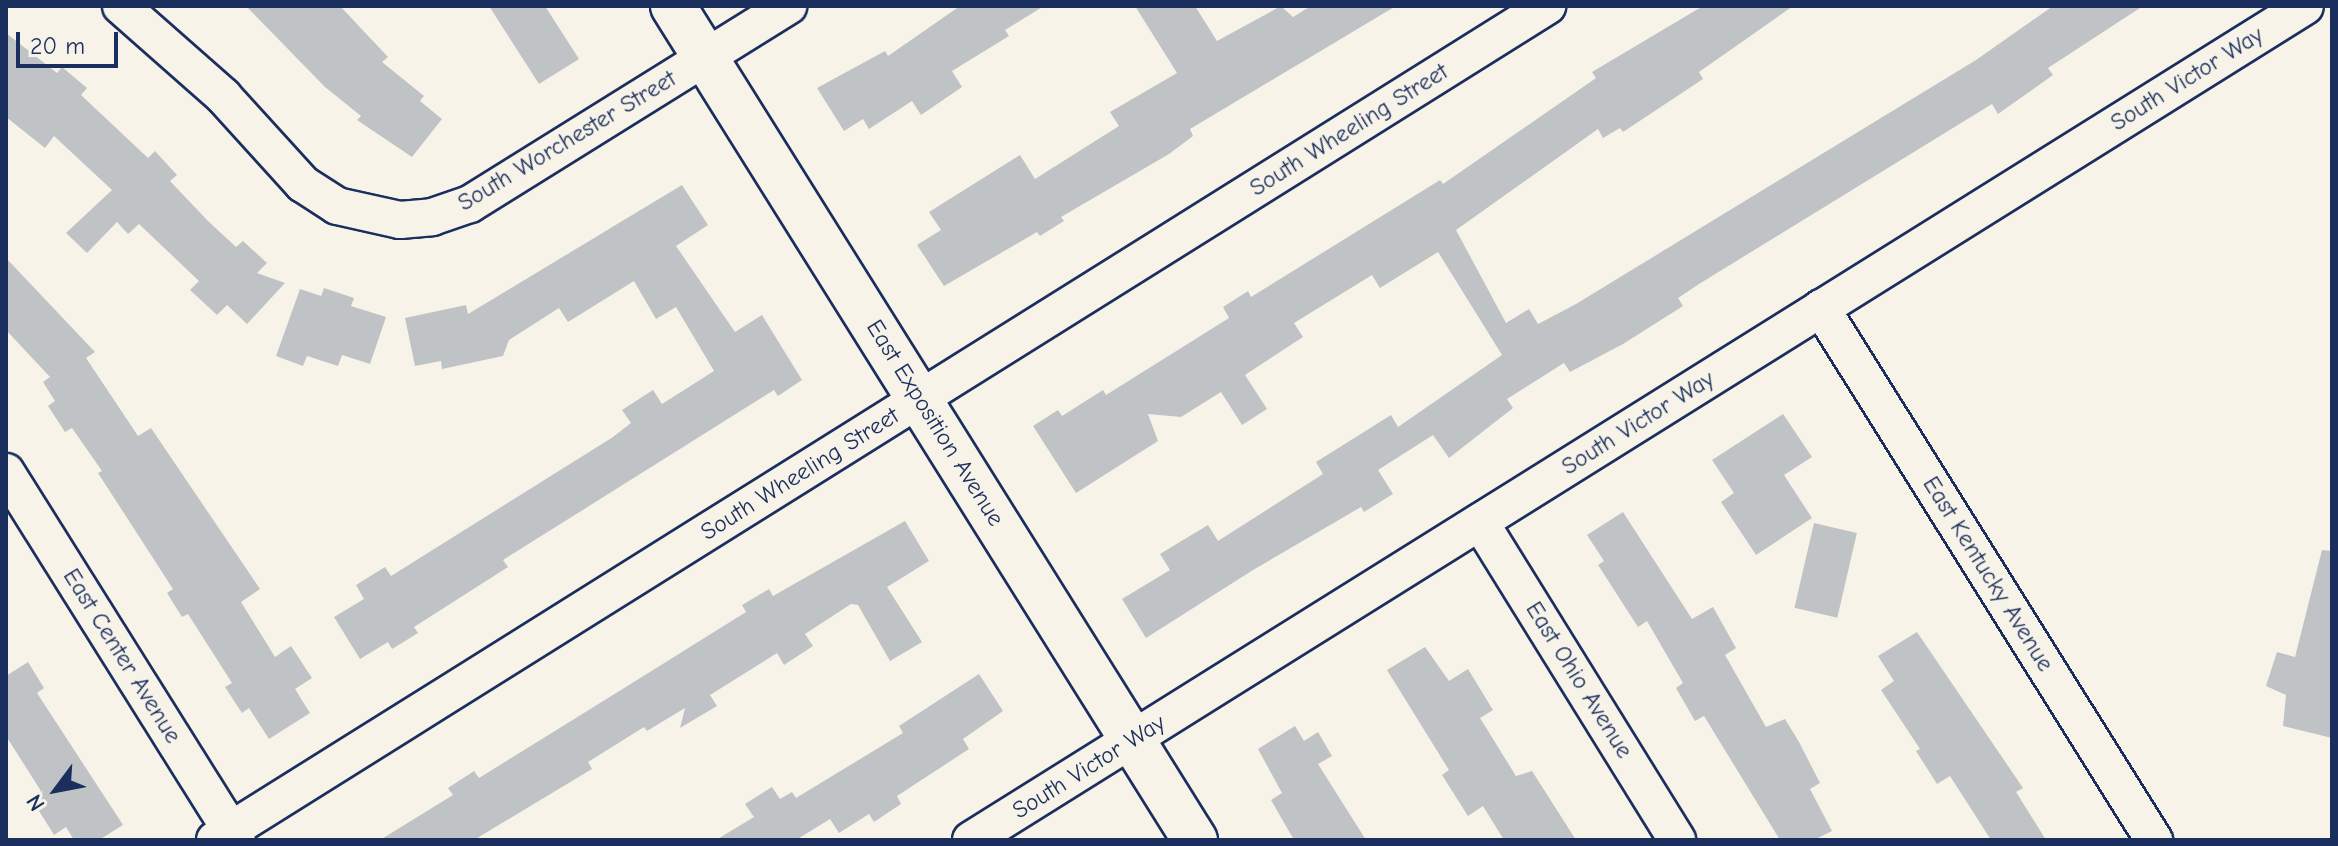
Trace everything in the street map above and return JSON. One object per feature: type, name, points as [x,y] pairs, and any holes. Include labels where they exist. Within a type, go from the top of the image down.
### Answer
[{"type":"street","name":"South Worchester Street","points":[[121,6],[223,96],[303,184],[337,206],[400,220],[432,217],[470,204],[788,6]]},
{"type":"street","name":"East Exposition Avenue","points":[[673,6],[1195,840]]},
{"type":"street","name":"South Wheeling Street","points":[[228,837],[1547,6]]},
{"type":"street","name":"South Victor Way","points":[[971,840],[2305,6]]},
{"type":"street","name":"East Kentucky Avenue","points":[[1821,308],[2154,840]]},
{"type":"street","name":"East Center Avenue","points":[[6,472],[228,837]]},
{"type":"street","name":"East Ohio Avenue","points":[[1480,522],[1677,840]]},
{"type":"building","points":[[246,6],[340,6],[388,57],[382,62],[424,96],[420,101],[442,119],[412,157],[357,120],[361,116],[325,87]]},
{"type":"building","points":[[489,6],[545,6],[579,59],[539,84]]},
{"type":"building","points":[[960,6],[1044,6],[1005,30],[1009,36],[952,71],[962,87],[921,115],[912,101],[869,129],[863,119],[844,131],[817,88],[885,51],[888,56]]},
{"type":"building","points":[[1135,6],[1195,6],[1217,41],[1281,6],[1293,17],[1311,6],[1396,6],[1190,129],[1193,136],[1169,154],[1061,217],[1064,221],[1040,236],[1037,232],[944,286],[917,245],[941,230],[929,212],[1020,155],[1035,179],[1119,126],[1110,112],[1177,73]]},
{"type":"building","points":[[1703,6],[1793,6],[1699,72],[1703,79],[1623,132],[1620,128],[1603,138],[1598,129],[1456,230],[1506,323],[1529,309],[1538,324],[1576,304],[1976,60],[2053,6],[2143,6],[2048,68],[2053,75],[1998,114],[1992,104],[1699,284],[1678,298],[1683,306],[1623,344],[1570,372],[1564,363],[1507,399],[1513,408],[1449,458],[1433,435],[1378,470],[1393,494],[1364,512],[1361,507],[1146,638],[1122,599],[1170,570],[1160,554],[1208,525],[1218,541],[1323,474],[1316,462],[1391,415],[1398,427],[1502,355],[1438,252],[1380,288],[1372,275],[1294,323],[1303,337],[1245,375],[1267,409],[1242,425],[1221,392],[1181,417],[1148,414],[1158,441],[1076,493],[1033,426],[1058,410],[1062,416],[1103,390],[1106,395],[1229,318],[1223,307],[1248,291],[1251,297],[1440,180],[1443,184],[1596,78],[1592,72]]},
{"type":"building","points":[[6,33],[57,73],[62,67],[87,88],[81,95],[148,158],[155,151],[177,175],[170,181],[208,221],[236,247],[243,241],[267,263],[257,273],[285,283],[247,324],[227,305],[217,315],[190,290],[199,281],[139,224],[128,234],[117,222],[87,253],[66,233],[112,190],[54,136],[45,148],[6,117]]},
{"type":"building","points":[[682,185],[708,225],[676,246],[735,332],[762,315],[802,380],[778,396],[774,390],[503,560],[508,567],[414,627],[418,633],[392,649],[388,642],[360,659],[334,617],[364,599],[356,585],[385,567],[391,576],[613,437],[631,423],[622,410],[653,390],[662,404],[714,371],[676,307],[656,319],[634,281],[568,322],[559,308],[509,340],[503,356],[442,369],[441,361],[415,366],[405,318],[466,305],[468,314]]},
{"type":"building","points":[[6,258],[95,352],[86,358],[138,436],[151,428],[260,589],[241,602],[275,657],[291,646],[312,678],[295,689],[310,713],[269,739],[249,708],[242,713],[225,687],[232,683],[188,614],[182,617],[167,593],[173,589],[98,473],[102,471],[72,428],[65,432],[48,406],[55,401],[43,382],[50,377],[6,330]]},
{"type":"building","points":[[324,288],[354,298],[351,306],[386,317],[370,364],[342,355],[338,366],[307,356],[303,366],[276,356],[300,289],[321,296]]},
{"type":"building","points":[[1783,414],[1812,457],[1784,475],[1812,518],[1756,555],[1721,502],[1734,493],[1712,460]]},
{"type":"building","points":[[1623,512],[1692,619],[1713,607],[1736,648],[1725,655],[1766,727],[1785,719],[1799,742],[1820,783],[1810,789],[1832,831],[1814,840],[1780,840],[1704,716],[1695,721],[1676,688],[1683,683],[1647,621],[1638,627],[1598,565],[1604,561],[1587,535]]},
{"type":"building","points":[[905,521],[929,561],[887,587],[922,642],[890,661],[858,605],[851,604],[805,634],[813,646],[784,665],[777,653],[710,695],[717,706],[680,728],[685,708],[647,731],[644,727],[588,762],[592,769],[474,840],[380,840],[453,795],[448,788],[474,771],[479,778],[746,612],[742,605],[769,589],[773,596]]},
{"type":"building","points":[[1814,523],[1857,533],[1837,618],[1794,608]]},
{"type":"building","points":[[2322,550],[2332,551],[2332,738],[2283,726],[2286,695],[2266,686],[2277,652],[2295,657]]},
{"type":"building","points":[[1917,632],[2023,788],[2016,792],[2046,840],[1991,840],[1950,776],[1937,784],[1916,751],[1920,749],[1881,690],[1894,681],[1878,656]]},
{"type":"building","points":[[1425,647],[1449,681],[1468,669],[1493,710],[1480,718],[1516,776],[1532,771],[1576,840],[1504,840],[1483,806],[1468,816],[1442,775],[1449,770],[1387,670]]},
{"type":"building","points":[[28,662],[44,688],[37,693],[123,825],[99,840],[74,840],[66,827],[54,835],[31,798],[41,791],[6,736],[6,676]]},
{"type":"building","points":[[979,674],[1003,711],[963,739],[969,749],[897,796],[901,804],[874,822],[869,814],[839,833],[830,819],[796,840],[716,840],[754,817],[745,804],[772,787],[780,799],[792,792],[796,798],[903,733],[899,726]]},
{"type":"building","points":[[1295,726],[1304,741],[1318,732],[1332,756],[1318,764],[1366,840],[1294,840],[1271,800],[1282,793],[1258,749]]}]
